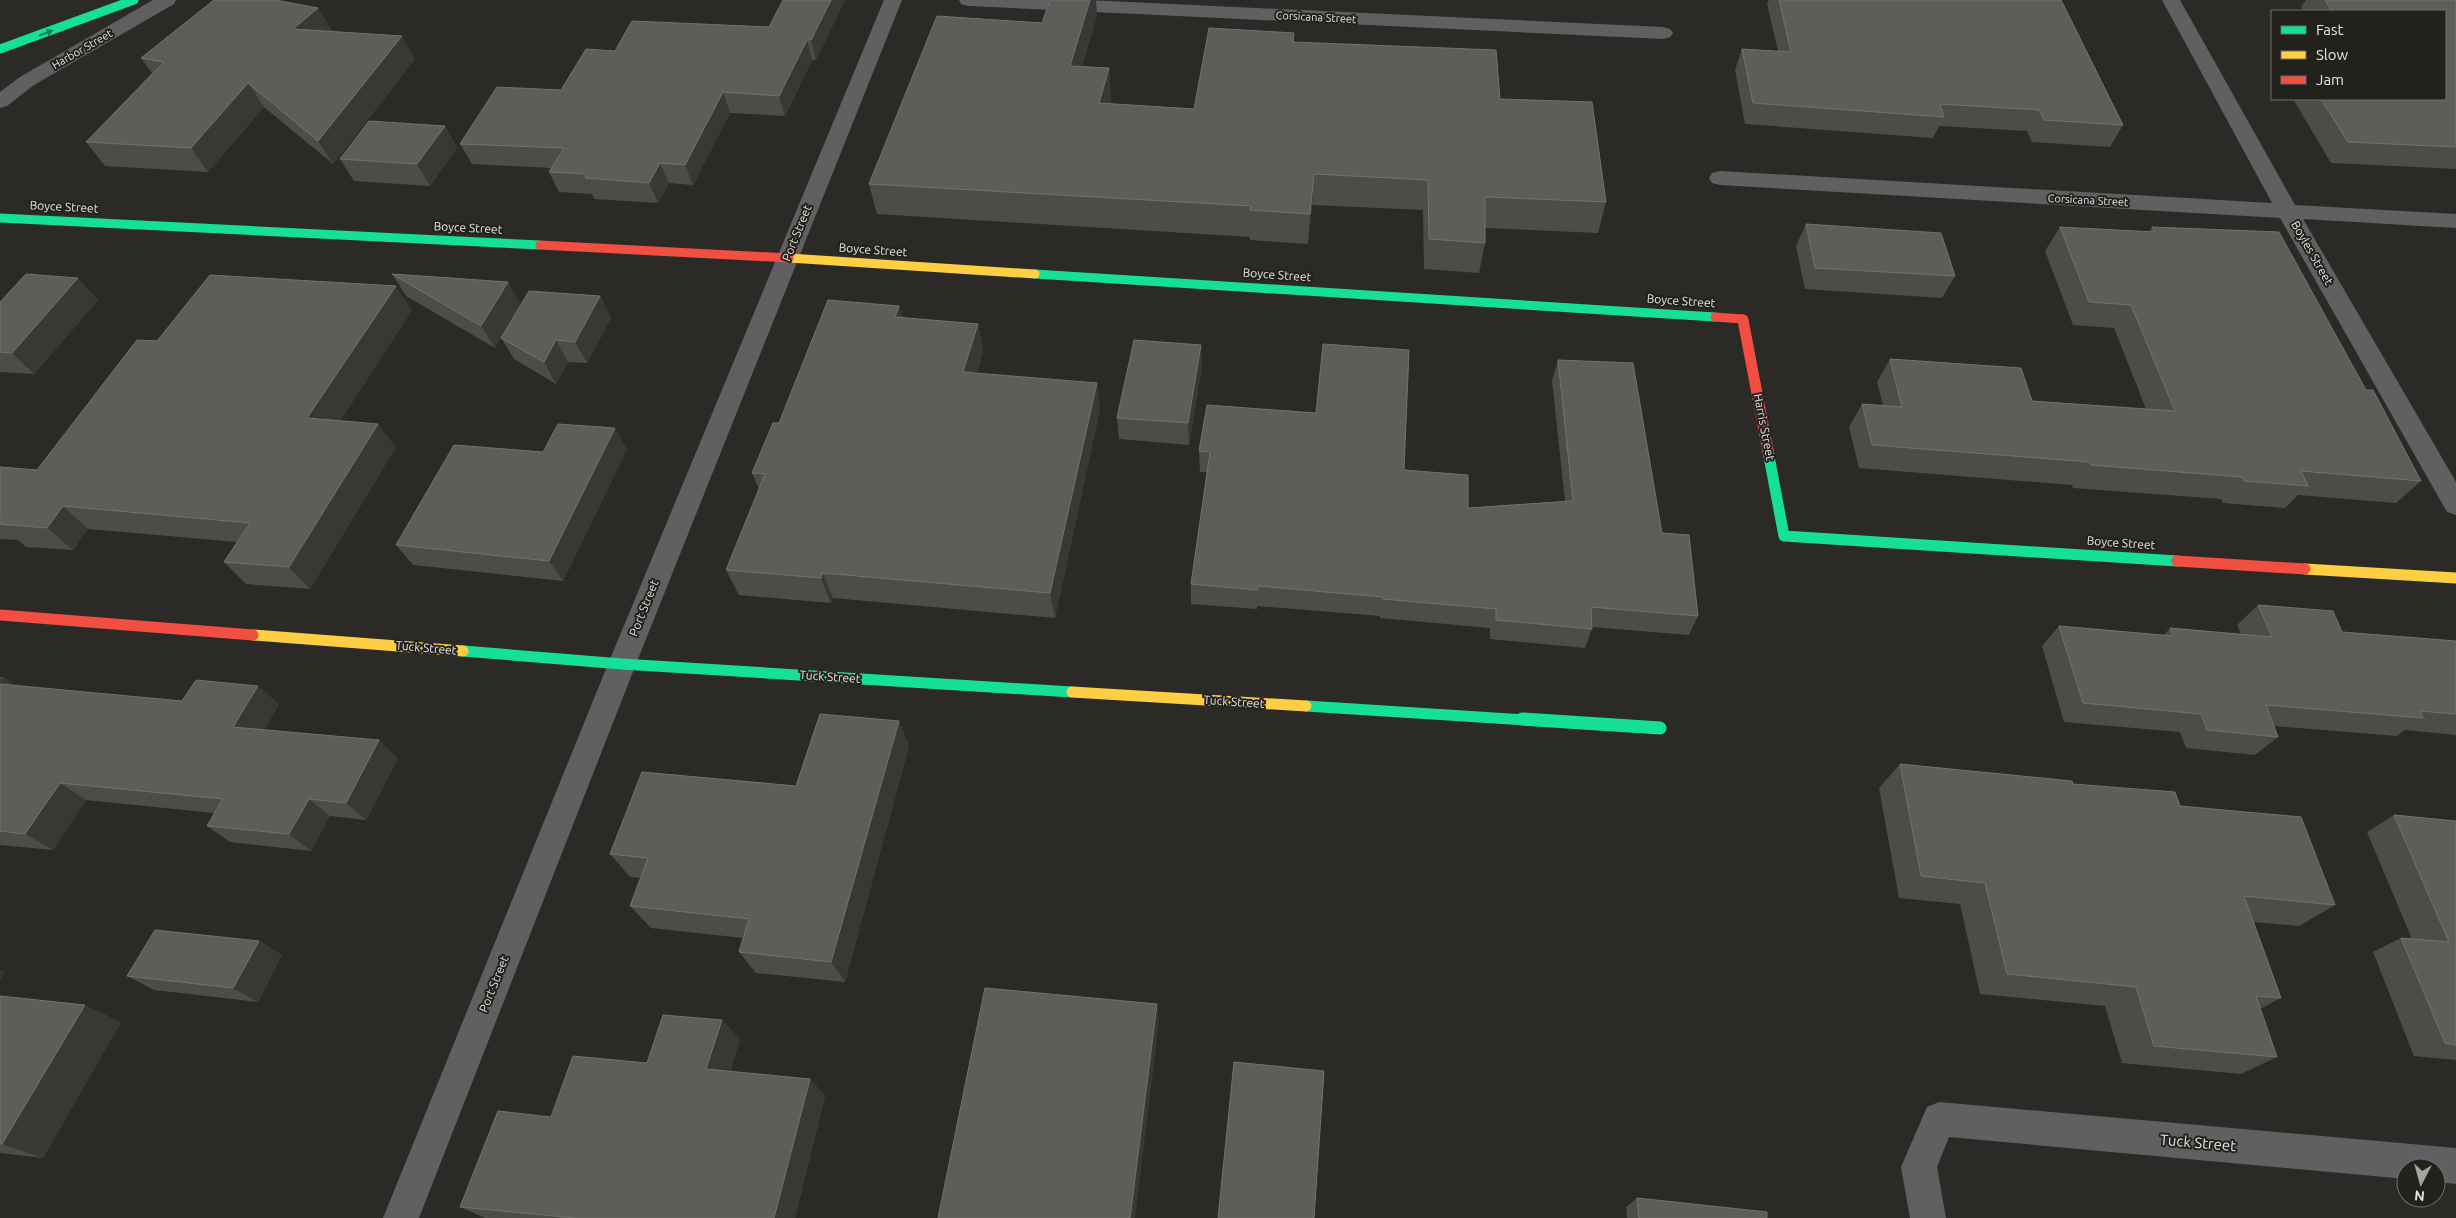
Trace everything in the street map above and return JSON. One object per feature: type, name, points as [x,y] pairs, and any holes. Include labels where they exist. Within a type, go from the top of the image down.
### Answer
[{"type":"street","points":[[0,50],[134,0]]},
{"type":"street","name":"Harbor Street","points":[[0,102],[27,81],[167,0]]},
{"type":"street","name":"Port Street","points":[[401,1218],[622,664],[893,0]]},
{"type":"street","name":"Corsicana Street","points":[[968,0],[1663,33]]},
{"type":"street","name":"Boyles Street","points":[[2171,0],[2288,212],[2456,505]]},
{"type":"street","name":"Corsicana Street","points":[[1720,178],[2456,221]]},
{"type":"street","name":"Boyce Street","points":[[0,218],[787,258],[1743,319]]},
{"type":"street","name":"Harris Street","points":[[1743,319],[1784,536]]},
{"type":"street","name":"Boyce Street","points":[[1784,536],[2456,578]]},
{"type":"street","name":"Tuck Street","points":[[0,615],[622,664],[1660,728]]},
{"type":"street","name":"Tuck Street","points":[[1928,1218],[1919,1167],[1939,1119],[2456,1166]]},
{"type":"building","points":[[214,0],[275,0],[318,8],[293,29],[402,36],[318,141],[248,83],[191,148],[86,142],[164,62],[141,58]]},
{"type":"building","points":[[783,0],[831,0],[811,40],[807,40],[779,96],[723,92],[685,165],[660,163],[649,183],[585,178],[587,174],[549,172],[564,148],[460,144],[497,87],[561,90],[586,49],[615,51],[632,21],[769,27]]},
{"type":"building","points":[[1050,0],[1090,0],[1070,66],[1109,68],[1099,103],[1194,109],[1209,28],[1294,33],[1293,42],[1496,50],[1500,99],[1592,102],[1606,202],[1485,197],[1485,243],[1429,239],[1428,180],[1314,174],[1310,214],[1250,210],[1251,206],[869,184],[937,16],[1042,23]]},
{"type":"building","points":[[1779,0],[2061,0],[2123,125],[2044,120],[2039,110],[1940,104],[1944,117],[1753,103],[1742,49],[1791,52]]},
{"type":"building","points":[[2325,0],[2456,0],[2456,147],[2348,142],[2322,100],[2446,100],[2446,10],[2331,10]]},
{"type":"building","points":[[369,121],[445,126],[417,164],[340,159]]},
{"type":"building","points":[[1806,224],[1941,233],[1955,276],[1815,268]]},
{"type":"building","points":[[2060,227],[2155,232],[2152,227],[2279,232],[2366,390],[2373,390],[2421,481],[2301,471],[2308,486],[2244,481],[2242,477],[2091,465],[2090,462],[1872,445],[1862,404],[1902,407],[1890,359],[2021,368],[2032,401],[2175,411],[2131,305],[2089,302]]},
{"type":"building","points":[[26,274],[78,278],[12,353],[0,352],[0,302]]},
{"type":"building","points":[[392,274],[508,282],[481,326]]},
{"type":"building","points":[[210,275],[396,286],[307,418],[378,424],[289,567],[224,562],[250,523],[63,506],[47,528],[0,524],[3,519],[0,519],[0,467],[37,470],[137,340],[157,341]]},
{"type":"building","points":[[529,291],[600,296],[575,342],[556,340],[544,362],[501,338]]},
{"type":"building","points":[[828,300],[899,306],[895,317],[978,324],[963,372],[1097,383],[1050,593],[823,573],[821,578],[726,570],[765,474],[752,473],[773,423],[779,423]]},
{"type":"building","points":[[1134,340],[1201,345],[1188,423],[1117,418]]},
{"type":"building","points":[[1323,344],[1409,350],[1404,470],[1468,475],[1468,508],[1573,501],[1558,360],[1633,363],[1662,533],[1689,535],[1698,616],[1591,607],[1592,629],[1496,620],[1496,609],[1258,586],[1257,590],[1191,584],[1210,452],[1199,451],[1207,405],[1316,413]]},
{"type":"building","points":[[558,424],[615,428],[549,561],[396,545],[454,445],[543,452]]},
{"type":"building","points":[[2258,605],[2333,611],[2342,632],[2456,641],[2456,714],[2420,711],[2423,718],[2266,705],[2278,737],[2207,730],[2201,714],[2083,703],[2059,626],[2173,636],[2170,628],[2272,637]]},
{"type":"building","points":[[196,680],[258,686],[233,727],[379,740],[346,803],[309,799],[289,834],[207,826],[223,799],[60,783],[25,834],[0,831],[0,684],[182,701]]},
{"type":"building","points":[[820,714],[899,721],[831,962],[739,952],[749,919],[630,906],[648,858],[610,854],[642,772],[796,786]]},
{"type":"building","points":[[1900,764],[2072,781],[2073,784],[2175,792],[2180,806],[2301,817],[2335,905],[2244,896],[2281,998],[2256,996],[2277,1057],[2154,1046],[2136,987],[2007,974],[1985,883],[1921,876]]},
{"type":"building","points":[[2394,815],[2456,821],[2456,1045],[2445,1043],[2401,938],[2449,942]]},
{"type":"building","points":[[155,930],[259,941],[233,988],[127,976]]},
{"type":"building","points":[[985,988],[1157,1004],[1130,1218],[938,1218]]},
{"type":"building","points":[[0,996],[85,1005],[2,1144],[0,1144]]},
{"type":"building","points":[[663,1015],[722,1020],[706,1069],[810,1079],[774,1218],[575,1218],[460,1207],[498,1111],[551,1117],[573,1056],[647,1063]]},
{"type":"building","points":[[1234,1062],[1324,1071],[1314,1218],[1218,1218]]},
{"type":"building","points":[[1637,1198],[1767,1212],[1767,1218],[1639,1218]]},
{"type":"traffic: fast","points":[[0,49],[134,0]]},
{"type":"traffic: fast","points":[[0,218],[540,245]]},
{"type":"traffic: fast","points":[[1035,274],[1715,317]]},
{"type":"traffic: fast","points":[[1768,451],[1784,536],[2177,561]]},
{"type":"traffic: fast","points":[[463,651],[622,664],[1072,692]]},
{"type":"traffic: fast","points":[[1306,706],[1660,728]]},
{"type":"traffic: slow","points":[[789,258],[1035,274]]},
{"type":"traffic: slow","points":[[2305,569],[2456,578]]},
{"type":"traffic: slow","points":[[253,635],[463,651]]},
{"type":"traffic: slow","points":[[1072,692],[1306,706]]},
{"type":"traffic: jam","points":[[540,245],[789,258]]},
{"type":"traffic: jam","points":[[1715,317],[1743,319],[1768,451]]},
{"type":"traffic: jam","points":[[2177,561],[2305,569]]},
{"type":"traffic: jam","points":[[0,615],[253,635]]}]
